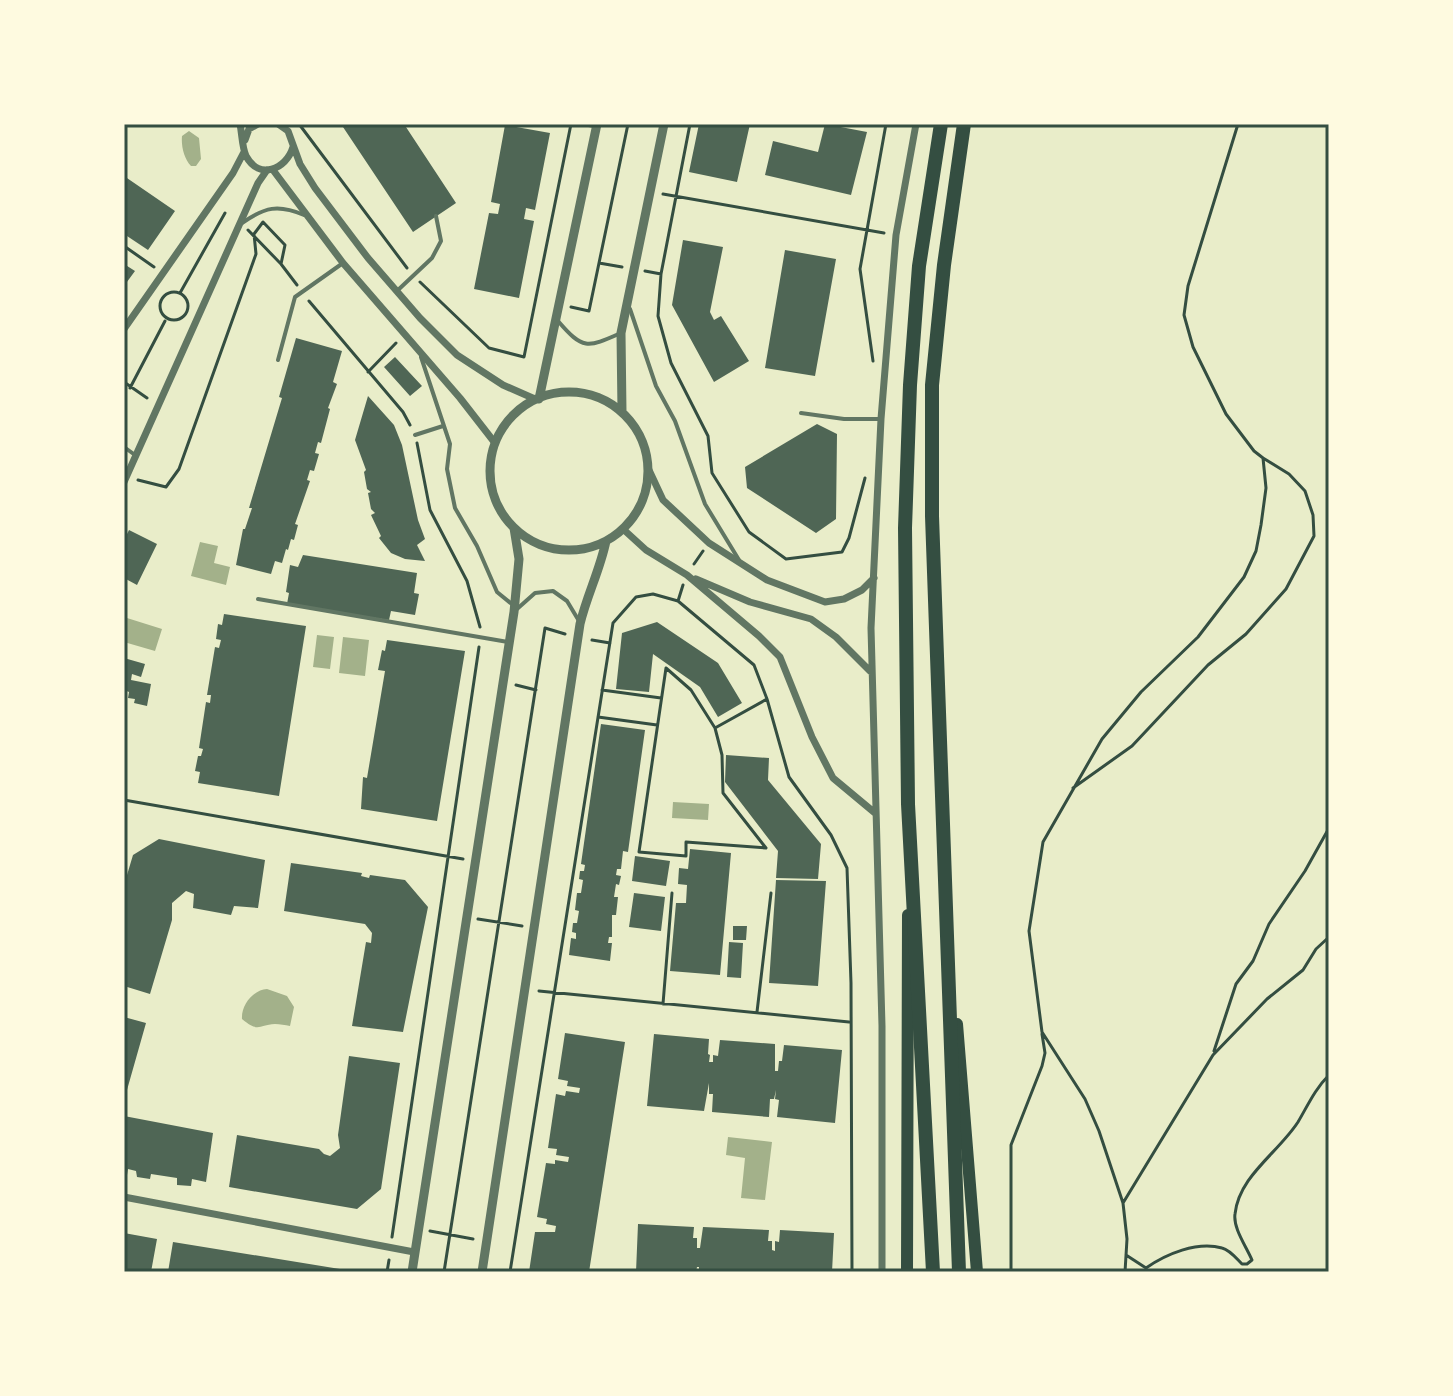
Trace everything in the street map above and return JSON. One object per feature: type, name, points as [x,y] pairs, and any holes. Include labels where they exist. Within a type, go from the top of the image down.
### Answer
[{"type":"highway","points":[[907,1272],[905,528],[910,385],[919,266],[941,124]]},
{"type":"highway","points":[[959,1272],[932,516],[932,385],[944,265],[964,124]]},
{"type":"highway","points":[[908,804],[933,1272]]},
{"type":"highway","points":[[943,863],[977,1272]]},
{"type":"street","points":[[124,329],[233,173],[244,152],[240,124]]},
{"type":"street","points":[[244,142],[249,129],[258,124]]},
{"type":"street","points":[[278,124],[288,131],[315,188],[396,292],[457,355],[503,385],[537,399]]},
{"type":"street","points":[[622,412],[621,333],[664,124]]},
{"type":"street","points":[[882,1272],[882,1026],[870,671],[881,419],[896,235],[916,124]]},
{"type":"street","points":[[537,399],[597,125]]},
{"type":"street","points":[[244,152],[253,165],[270,170],[283,166],[293,147]]},
{"type":"street","points":[[270,170],[343,263],[495,443]]},
{"type":"street","points":[[125,478],[240,224],[270,170]]},
{"type":"street","points":[[649,470],[646,491],[637,512],[623,529],[606,541],[582,549],[557,550],[534,542],[514,528],[496,503],[490,473],[495,443],[511,417],[537,399],[571,392],[598,397],[622,412],[636,428],[645,448],[649,470],[663,500],[709,543],[742,565],[767,580],[825,602],[844,599],[862,590],[874,578]]},
{"type":"street","points":[[412,1272],[514,609],[519,559],[514,528]]},
{"type":"street","points":[[623,529],[646,550],[687,575],[750,602],[811,619],[836,637],[870,671]]},
{"type":"street","points":[[482,1272],[580,624],[588,590],[601,566],[606,541]]},
{"type":"street","points":[[687,575],[780,657],[812,737],[833,778],[875,813]]},
{"type":"street","points":[[124,1197],[414,1252]]},
{"type":"lane","points":[[583,124],[597,125]]},
{"type":"lane","points":[[240,224],[258,212],[285,207],[308,217]]},
{"type":"lane","points":[[396,292],[432,258],[441,241],[436,216]]},
{"type":"lane","points":[[278,360],[295,297],[343,263]]},
{"type":"lane","points":[[628,301],[656,386],[675,421],[705,504],[742,565]]},
{"type":"lane","points":[[556,319],[576,341],[594,345],[621,333]]},
{"type":"lane","points":[[420,355],[450,444],[447,469],[455,508],[477,546],[497,592],[514,609],[535,593],[553,591],[567,601],[580,624]]},
{"type":"lane","points":[[801,413],[844,419],[881,419]]},
{"type":"lane","points":[[415,435],[444,426]]},
{"type":"lane","points":[[124,447],[136,457]]},
{"type":"lane","points":[[258,599],[508,643]]},
{"type":"path","points":[[299,124],[413,276],[489,348],[524,357],[571,124]]},
{"type":"path","points":[[589,311],[628,124]]},
{"type":"path","points":[[690,124],[661,274],[658,316],[671,363],[708,436],[712,473],[749,532],[786,559],[842,552],[849,538],[865,478]]},
{"type":"path","points":[[874,374],[860,269],[886,124]]},
{"type":"path","points":[[1070,790],[1132,746],[1208,665],[1246,634],[1286,589],[1314,536],[1313,515],[1305,491],[1289,474],[1254,451],[1226,414],[1193,347],[1184,315],[1188,286],[1238,124]]},
{"type":"path","points":[[650,191],[896,235]]},
{"type":"path","points":[[180,293],[225,213]]},
{"type":"path","points":[[125,478],[166,487],[179,469],[256,254],[254,234],[263,222],[285,245],[281,264]]},
{"type":"path","points":[[254,234],[403,412],[415,435],[430,510],[467,581],[479,622],[480,639],[387,1272]]},
{"type":"path","points":[[124,246],[163,274]]},
{"type":"path","points":[[168,293],[180,293],[188,301],[188,313],[176,321],[166,319],[159,307],[162,298],[168,293]]},
{"type":"path","points":[[130,388],[166,319]]},
{"type":"path","points":[[124,382],[160,405]]},
{"type":"path","points":[[1011,1272],[1011,1145],[1045,1053],[1029,931],[1043,842],[1070,790],[1102,739],[1141,692],[1198,637],[1244,577],[1256,551],[1261,525],[1266,488],[1263,458]]},
{"type":"path","points":[[678,601],[687,575],[709,543]]},
{"type":"path","points":[[510,1272],[613,623],[636,597],[653,594],[678,601],[754,665],[789,777],[831,835],[847,868],[852,1272]]},
{"type":"path","points":[[444,1272],[545,628],[610,643]]},
{"type":"path","points":[[666,668],[691,690],[715,728],[722,755],[723,793],[766,848],[686,842],[686,856],[639,852],[661,698],[666,668]]},
{"type":"path","points":[[501,682],[536,690]]},
{"type":"path","points":[[602,690],[661,698]]},
{"type":"path","points":[[715,728],[767,699]]},
{"type":"path","points":[[598,717],[657,725]]},
{"type":"path","points":[[124,800],[474,861]]},
{"type":"path","points":[[1213,1055],[1236,984],[1253,961],[1269,924],[1305,871],[1329,828]]},
{"type":"path","points":[[663,1004],[672,893]]},
{"type":"path","points":[[756,1012],[771,893]]},
{"type":"path","points":[[466,917],[534,928]]},
{"type":"path","points":[[1123,1203],[1213,1055],[1267,999],[1303,970],[1316,949],[1329,937]]},
{"type":"path","points":[[525,990],[849,1022]]},
{"type":"path","points":[[1042,1032],[1085,1099],[1099,1131],[1123,1203],[1127,1239],[1125,1272]]},
{"type":"path","points":[[1126,1255],[1146,1268],[1167,1256],[1189,1249],[1212,1247],[1225,1249],[1242,1264],[1252,1260],[1247,1244],[1235,1228],[1235,1213],[1241,1193],[1248,1180],[1285,1139],[1317,1088],[1329,1075]]},
{"type":"path","points":[[418,1229],[487,1241]]},
{"type":"shaded area","points":[[189,131],[199,138],[201,159],[196,166],[191,166],[183,148],[182,136]]},
{"type":"shaded area","points":[[200,542],[218,546],[214,563],[230,567],[226,585],[191,576]]},
{"type":"shaded area","points":[[127,618],[162,629],[155,651],[124,642]]},
{"type":"shaded area","points":[[317,635],[334,637],[330,669],[313,667]]},
{"type":"shaded area","points":[[343,637],[369,640],[365,676],[339,673]]},
{"type":"shaded area","points":[[673,802],[709,804],[708,820],[672,818]]},
{"type":"shaded area","points":[[267,989],[287,996],[294,1007],[290,1026],[275,1024],[255,1027],[242,1019],[249,999]]},
{"type":"shaded area","points":[[728,1137],[772,1142],[765,1200],[741,1198],[745,1158],[726,1155]]},
{"type":"building","points":[[341,124],[404,124],[456,203],[413,232]]},
{"type":"building","points":[[699,124],[750,124],[737,182],[689,172]]},
{"type":"building","points":[[825,124],[867,132],[851,195],[765,175],[773,141],[818,152]]},
{"type":"building","points":[[505,125],[550,133],[535,210],[526,208],[524,219],[534,221],[519,298],[474,289],[489,213],[498,214],[500,204],[491,202]]},
{"type":"building","points":[[124,176],[175,211],[148,250],[124,234]]},
{"type":"building","points":[[683,240],[723,247],[710,312],[714,320],[721,316],[749,361],[714,382],[672,305]]},
{"type":"building","points":[[785,250],[836,259],[815,376],[765,368]]},
{"type":"building","points":[[124,264],[135,271],[124,286]]},
{"type":"building","points":[[296,338],[342,351],[333,382],[337,384],[328,408],[321,443],[318,442],[315,453],[319,454],[314,471],[310,470],[307,480],[310,481],[295,524],[298,525],[294,540],[291,539],[282,563],[275,561],[271,574],[236,565],[243,529],[252,508],[249,508],[282,398],[279,397]]},
{"type":"building","points":[[395,357],[422,386],[410,396],[384,367]]},
{"type":"building","points":[[368,396],[394,425],[402,445],[425,539],[417,545],[425,561],[405,559],[391,553],[379,538],[381,536],[371,515],[375,513],[371,509],[368,493],[371,492],[367,489],[366,470],[355,440]]},
{"type":"building","points":[[817,424],[837,434],[836,519],[816,533],[747,488],[745,467]]},
{"type":"building","points":[[129,530],[157,544],[137,585],[124,578],[124,540]]},
{"type":"building","points":[[303,555],[417,573],[414,593],[419,594],[415,615],[391,611],[389,620],[287,604],[290,565],[298,567]]},
{"type":"building","points":[[224,614],[306,626],[279,796],[198,783],[200,772],[195,771],[203,749],[199,748],[206,702],[210,703],[211,695],[207,695],[215,647],[219,648],[221,640],[216,639],[218,624],[222,625]]},
{"type":"building","points":[[657,622],[718,663],[742,703],[718,717],[700,687],[653,654],[649,692],[616,689],[622,633]]},
{"type":"building","points":[[387,640],[465,651],[437,821],[361,809],[363,777],[367,778],[385,671],[378,670]]},
{"type":"building","points":[[124,658],[145,664],[141,677],[132,674],[131,680],[151,684],[147,706],[134,703],[135,699],[128,698],[129,692],[124,690]]},
{"type":"building","points":[[601,724],[645,730],[628,852],[623,851],[621,869],[617,869],[616,875],[621,876],[619,885],[616,884],[616,915],[612,915],[612,937],[609,937],[608,943],[612,943],[610,961],[569,955],[571,938],[576,939],[576,933],[572,932],[573,923],[577,923],[579,911],[575,910],[577,893],[581,893],[583,880],[579,879],[585,865],[581,864]]},
{"type":"building","points":[[726,755],[769,758],[768,780],[821,844],[818,879],[776,878],[778,851],[725,782]]},
{"type":"building","points":[[159,839],[265,860],[258,908],[234,906],[231,915],[193,908],[194,894],[186,891],[172,903],[172,920],[150,994],[124,986],[124,885],[133,855]]},
{"type":"building","points":[[690,849],[731,853],[720,975],[670,971],[676,903],[686,903],[687,885],[678,884],[679,868],[688,869]]},
{"type":"building","points":[[635,856],[670,861],[666,886],[632,881]]},
{"type":"building","points":[[291,863],[362,873],[361,876],[369,878],[370,875],[405,880],[428,907],[403,1032],[352,1026],[366,942],[371,943],[372,933],[365,924],[284,911]]},
{"type":"building","points":[[776,880],[826,881],[818,986],[769,983]]},
{"type":"building","points":[[634,893],[665,897],[661,931],[629,927]]},
{"type":"building","points":[[733,926],[747,926],[746,940],[733,940]]},
{"type":"building","points":[[729,942],[743,943],[741,978],[727,977]]},
{"type":"building","points":[[124,1017],[146,1023],[125,1097],[124,1097]]},
{"type":"building","points":[[565,1033],[625,1042],[589,1272],[529,1272],[535,1232],[555,1232],[556,1226],[546,1224],[547,1219],[537,1217],[546,1163],[555,1164],[555,1160],[568,1162],[569,1157],[556,1155],[557,1149],[548,1148],[556,1094],[565,1096],[566,1091],[579,1093],[580,1088],[567,1086],[568,1081],[558,1079]]},
{"type":"building","points":[[654,1034],[709,1039],[709,1062],[713,1062],[713,1055],[718,1056],[720,1040],[775,1044],[775,1071],[778,1071],[779,1061],[782,1061],[784,1045],[842,1050],[835,1123],[777,1117],[779,1100],[775,1099],[776,1090],[774,1099],[770,1099],[769,1117],[712,1112],[713,1094],[709,1094],[709,1083],[704,1111],[647,1106]]},
{"type":"building","points":[[349,1056],[400,1063],[381,1189],[357,1209],[229,1187],[237,1135],[319,1149],[330,1156],[340,1148],[338,1135]]},
{"type":"building","points":[[124,1116],[213,1133],[206,1182],[192,1179],[191,1186],[177,1185],[177,1178],[151,1174],[150,1179],[137,1177],[136,1171],[128,1169],[127,1175],[124,1175]]},
{"type":"building","points":[[638,1224],[694,1227],[693,1238],[697,1238],[697,1248],[700,1248],[703,1227],[769,1230],[768,1241],[772,1241],[772,1250],[775,1251],[780,1230],[834,1233],[832,1272],[699,1272],[697,1267],[696,1272],[636,1272]]},
{"type":"building","points":[[124,1233],[157,1239],[151,1272],[124,1272]]},
{"type":"building","points":[[173,1242],[346,1270],[346,1272],[168,1272]]}]
